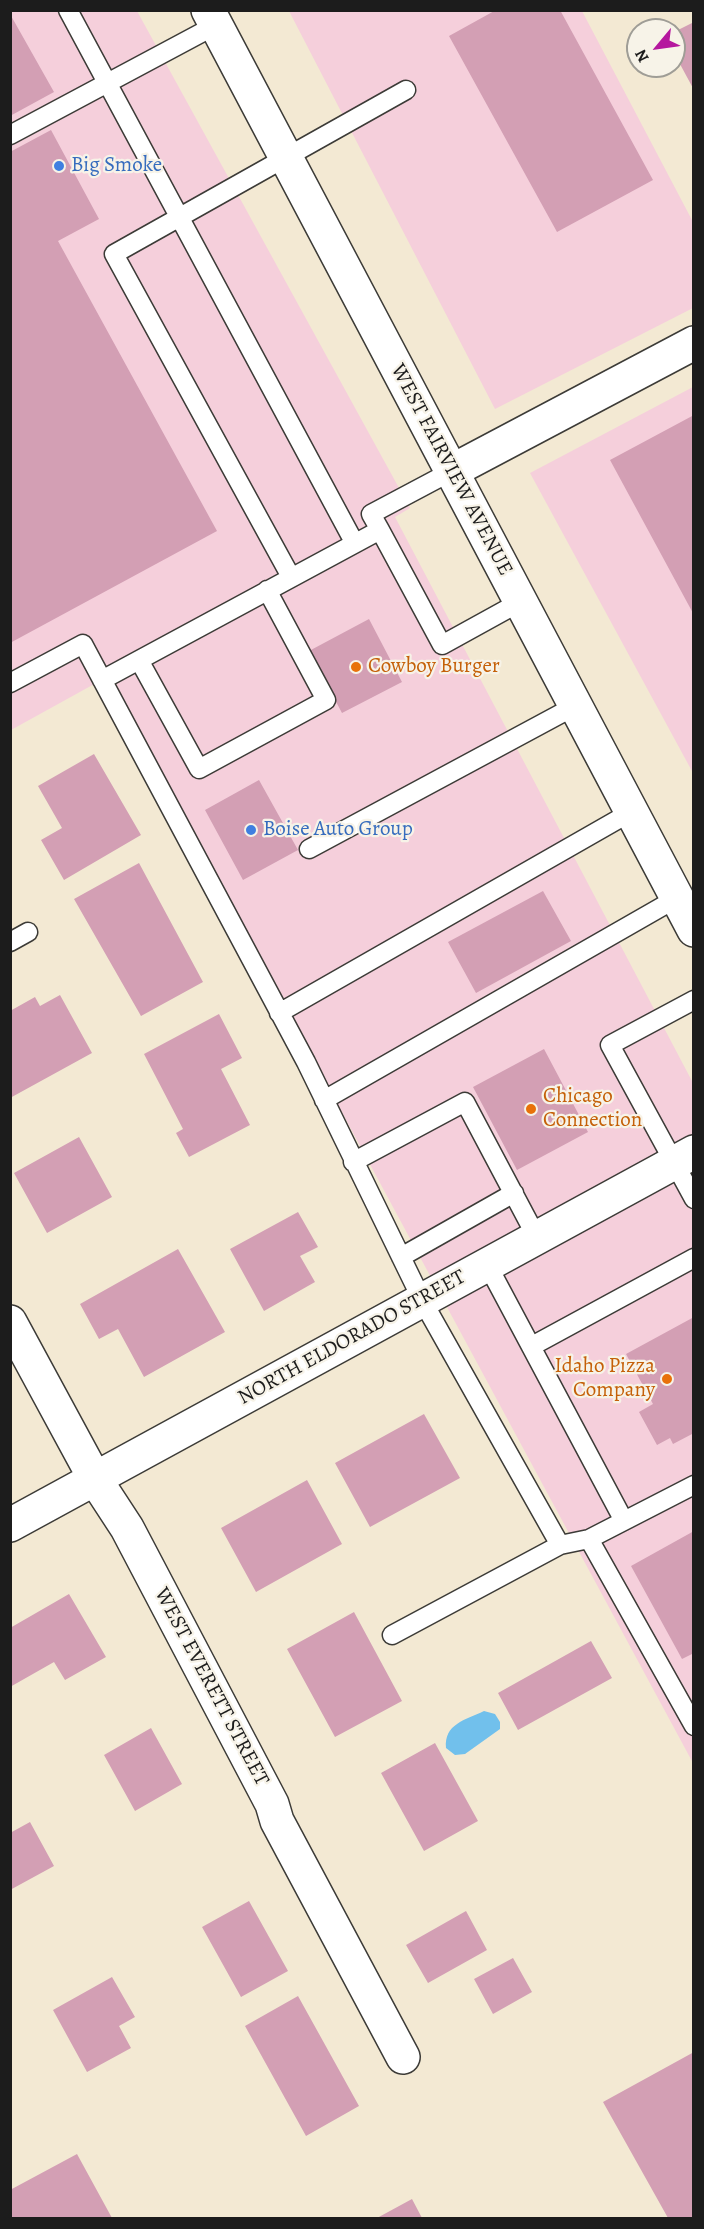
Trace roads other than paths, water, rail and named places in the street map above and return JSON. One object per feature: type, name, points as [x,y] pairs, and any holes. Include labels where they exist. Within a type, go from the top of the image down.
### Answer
[{"type":"street","name":"WEST FAIRVIEW AVENUE","points":[[212,18],[693,930]]},
{"type":"street","points":[[452,471],[693,343]]},
{"type":"street","name":"NORTH ELDORADO STREET","points":[[10,1525],[536,1236],[684,1158]]},
{"type":"street","name":"WEST EVERETT STREET","points":[[10,1322],[95,1479],[127,1528],[272,1804],[277,1821],[403,2056]]},
{"type":"lane","points":[[68,10],[354,543]]},
{"type":"lane","points":[[10,135],[107,82],[212,18]]},
{"type":"lane","points":[[291,577],[114,254],[405,90]]},
{"type":"lane","points":[[452,471],[371,514],[442,645],[520,602]]},
{"type":"lane","points":[[102,680],[380,530]]},
{"type":"lane","points":[[140,660],[200,769],[326,700],[267,590]]},
{"type":"lane","points":[[10,683],[83,644],[279,1012],[422,1300],[560,1545]]},
{"type":"lane","points":[[309,849],[575,706]]},
{"type":"lane","points":[[279,1012],[631,812]]},
{"type":"lane","points":[[324,1100],[676,898]]},
{"type":"lane","points":[[10,942],[28,932]]},
{"type":"lane","points":[[693,1000],[610,1045],[684,1158],[693,1198]]},
{"type":"lane","points":[[353,1162],[465,1102],[536,1236]]},
{"type":"lane","points":[[401,1257],[514,1193]]},
{"type":"lane","points":[[532,1346],[693,1258]]},
{"type":"lane","points":[[487,1264],[624,1521]]},
{"type":"lane","points":[[392,1635],[560,1545],[589,1539],[693,1485]]},
{"type":"lane","points":[[589,1539],[693,1726]]},
{"type":"water","points":[[484,1711],[495,1714],[500,1722],[500,1729],[465,1754],[455,1755],[446,1748],[448,1733],[452,1728],[463,1720]]},
{"type":"place","name":"Big Smoke","points":[[59,166]]},
{"type":"place","name":"Cowboy Burger","points":[[356,667]]},
{"type":"place","name":"Boise Auto Group","points":[[251,830]]},
{"type":"place","name":"Chicago Connection","points":[[531,1109]]},
{"type":"place","name":"Idaho Pizza Company","points":[[667,1379]]}]
